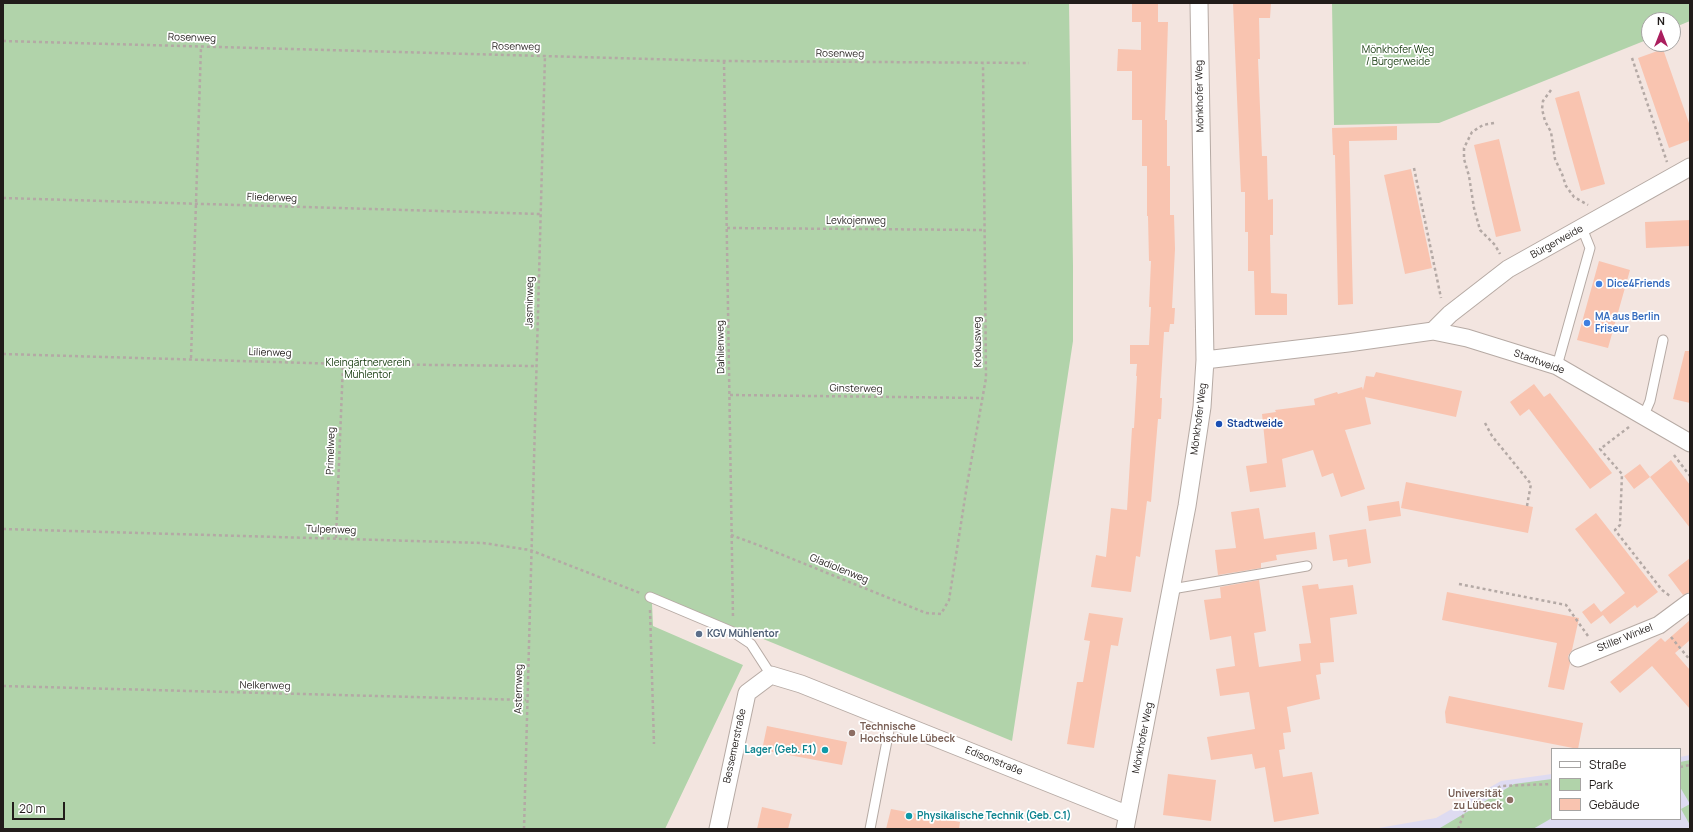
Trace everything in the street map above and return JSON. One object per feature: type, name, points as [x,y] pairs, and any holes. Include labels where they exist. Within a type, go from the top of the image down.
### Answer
[{"type":"street","name":"Mönkhofer Weg","points":[[1127,821],[1172,589],[1200,424],[1205,360],[1199,3]]},
{"type":"street","name":"Bürgerweide","points":[[1433,331],[1450,314],[1508,269],[1690,167]]},
{"type":"street","name":"Stadtweide","points":[[1205,360],[1433,331],[1466,338],[1557,366],[1690,443]]},
{"type":"street","name":"Stiller Winkel","points":[[1578,658],[1659,625],[1687,604]]},
{"type":"street","name":"Edisonstraße","points":[[771,675],[801,684],[1121,812],[1127,821]]},
{"type":"street","name":"Bessemerstraße","points":[[718,829],[747,693],[771,675]]},
{"type":"lane","points":[[1557,366],[1590,248],[1589,224]]},
{"type":"lane","points":[[1644,415],[1650,401],[1664,340]]},
{"type":"lane","points":[[1172,589],[1307,566]]},
{"type":"lane","points":[[650,596],[733,632],[751,644],[771,675]]},
{"type":"lane","points":[[870,829],[891,720]]},
{"type":"path","name":"Rosenweg","points":[[3,41],[724,60],[1029,64]]},
{"type":"path","points":[[191,358],[201,47]]},
{"type":"path","name":"Jasminweg","points":[[530,550],[545,55]]},
{"type":"path","points":[[1632,58],[1672,177]]},
{"type":"path","name":"Dahlienweg","points":[[724,60],[733,632]]},
{"type":"path","name":"Krokusweg","points":[[941,614],[949,600],[986,378],[983,64]]},
{"type":"path","points":[[1551,90],[1543,101],[1542,109],[1545,121],[1551,132],[1555,159],[1566,186],[1574,197],[1588,204],[1589,224]]},
{"type":"path","points":[[1494,123],[1483,125],[1472,132],[1464,148],[1464,159],[1480,230],[1495,245],[1508,269]]},
{"type":"path","points":[[1414,168],[1441,297],[1450,314]]},
{"type":"path","name":"Fliederweg","points":[[3,198],[540,214]]},
{"type":"path","name":"Levkojenweg","points":[[727,228],[985,230]]},
{"type":"path","name":"Lilienweg","points":[[3,354],[191,358],[343,364],[536,366]]},
{"type":"path","name":"Primelweg","points":[[336,538],[343,364]]},
{"type":"path","name":"Ginsterweg","points":[[730,395],[983,398]]},
{"type":"path","points":[[1644,415],[1600,449],[1622,474],[1620,525],[1615,530],[1662,590],[1687,604]]},
{"type":"path","points":[[1485,423],[1492,436],[1531,484],[1527,506]]},
{"type":"path","name":"Tulpenweg","points":[[3,529],[483,543],[530,550],[650,596]]},
{"type":"path","name":"Gladiolenweg","points":[[731,535],[926,613],[941,614]]},
{"type":"path","name":"Asternweg","points":[[524,829],[530,550]]},
{"type":"path","points":[[1459,584],[1566,605],[1598,649]]},
{"type":"path","points":[[650,596],[654,744]]},
{"type":"path","points":[[1664,621],[1670,637],[1690,660]]},
{"type":"path","name":"Nelkenweg","points":[[3,686],[526,700]]},
{"type":"path","points":[[1458,829],[1466,808],[1501,786],[1551,784]]},
{"type":"shaded area","name":"Universität zu Lübeck","points":[[1690,755],[1690,829],[1373,829],[1436,818],[1501,781],[1551,774],[1551,820],[1681,820],[1681,757]]},
{"type":"green space","name":"Kleingärtnerverein Mühlentor","points":[[3,3],[1069,3],[1073,341],[1012,741],[656,595],[652,604],[653,626],[743,665],[665,829],[3,829]]},
{"type":"green space","name":"Mönkhofer Weg / Bürgerweide","points":[[1332,3],[1690,3],[1690,21],[1681,25],[1681,12],[1641,12],[1641,42],[1439,123],[1334,125]]},
{"type":"green space","points":[[1690,760],[1690,804],[1681,789],[1681,762]]},
{"type":"green space","points":[[1551,779],[1551,819],[1533,829],[1431,829],[1440,828],[1514,784]]},
{"type":"green space","points":[[1690,804],[1690,825],[1681,809]]},
{"type":"building","points":[[1132,3],[1158,3],[1158,22],[1168,22],[1165,120],[1167,120],[1167,166],[1170,166],[1170,215],[1174,215],[1175,249],[1172,308],[1175,308],[1174,324],[1170,324],[1169,332],[1164,332],[1160,398],[1162,398],[1161,419],[1158,419],[1151,502],[1147,501],[1140,557],[1136,556],[1131,592],[1091,587],[1096,555],[1106,557],[1111,508],[1127,510],[1137,376],[1137,364],[1130,364],[1130,345],[1149,345],[1151,261],[1149,261],[1147,216],[1147,166],[1142,166],[1142,120],[1132,120],[1132,71],[1117,71],[1118,49],[1141,50],[1141,22],[1132,22]]},
{"type":"building","points":[[1233,3],[1271,3],[1270,18],[1259,18],[1260,59],[1258,59],[1262,156],[1267,156],[1268,200],[1273,199],[1273,235],[1270,235],[1271,293],[1287,294],[1287,315],[1255,315],[1254,271],[1248,271],[1248,232],[1245,232],[1245,192],[1241,192]]},
{"type":"building","points":[[1655,52],[1664,52],[1690,126],[1690,140],[1669,148],[1638,58]]},
{"type":"building","points":[[1579,91],[1605,184],[1581,191],[1555,98]]},
{"type":"building","points":[[1397,126],[1397,140],[1349,141],[1353,304],[1338,305],[1335,155],[1333,155],[1332,128]]},
{"type":"building","points":[[1499,139],[1521,231],[1496,237],[1474,145]]},
{"type":"building","points":[[1411,169],[1432,268],[1405,274],[1384,175]]},
{"type":"building","points":[[1690,220],[1690,246],[1646,248],[1645,222]]},
{"type":"building","points":[[1599,261],[1630,270],[1608,348],[1577,340]]},
{"type":"building","points":[[1685,351],[1690,351],[1690,403],[1673,399]]},
{"type":"building","points":[[1376,372],[1462,391],[1456,417],[1365,397],[1371,424],[1345,430],[1365,489],[1341,497],[1333,473],[1322,477],[1313,450],[1282,459],[1286,487],[1250,492],[1246,466],[1267,463],[1262,414],[1276,412],[1275,410],[1315,405],[1314,399],[1337,392],[1338,394],[1362,387],[1363,390],[1366,376],[1374,377]]},
{"type":"building","points":[[1534,384],[1544,397],[1550,393],[1612,473],[1590,489],[1529,409],[1520,416],[1510,402]]},
{"type":"building","points":[[1671,460],[1690,485],[1690,528],[1650,477]]},
{"type":"building","points":[[1640,464],[1650,477],[1634,489],[1624,476]]},
{"type":"building","points":[[1406,482],[1533,507],[1528,533],[1401,508]]},
{"type":"building","points":[[1399,501],[1401,516],[1369,521],[1367,506]]},
{"type":"building","points":[[1259,508],[1264,539],[1315,532],[1317,549],[1276,555],[1277,560],[1261,563],[1261,568],[1218,575],[1215,550],[1236,548],[1231,512]]},
{"type":"building","points":[[1596,513],[1658,592],[1637,608],[1635,605],[1610,624],[1603,615],[1591,624],[1582,612],[1594,603],[1601,612],[1625,593],[1575,529]]},
{"type":"building","points":[[1366,529],[1371,563],[1348,567],[1347,559],[1333,561],[1329,535]]},
{"type":"building","points":[[1690,558],[1690,592],[1683,595],[1668,575]]},
{"type":"building","points":[[1259,580],[1266,631],[1254,633],[1259,667],[1301,661],[1299,644],[1311,643],[1302,586],[1318,584],[1319,589],[1353,585],[1357,614],[1330,618],[1334,662],[1320,663],[1321,674],[1316,675],[1320,699],[1287,707],[1291,732],[1283,733],[1285,749],[1279,750],[1283,777],[1312,772],[1319,814],[1274,822],[1265,767],[1255,769],[1252,754],[1211,760],[1207,737],[1255,729],[1249,692],[1220,696],[1216,669],[1235,666],[1231,636],[1210,640],[1204,600],[1221,598],[1220,587]]},
{"type":"building","points":[[1447,592],[1579,618],[1572,650],[1568,656],[1570,663],[1564,690],[1548,687],[1557,643],[1442,620]]},
{"type":"building","points":[[1089,613],[1123,618],[1118,646],[1111,645],[1094,748],[1067,744],[1077,682],[1083,682],[1090,641],[1084,640]]},
{"type":"building","points":[[1690,620],[1690,640],[1675,653],[1690,670],[1690,709],[1652,666],[1620,693],[1610,682],[1661,638],[1665,642]]},
{"type":"building","points":[[1449,696],[1583,723],[1578,748],[1573,748],[1446,723],[1445,712]]},
{"type":"building","points":[[767,726],[847,742],[842,765],[762,750]]},
{"type":"building","points":[[1168,774],[1216,780],[1211,821],[1163,815]]},
{"type":"building","points":[[762,807],[792,814],[788,829],[757,829]]},
{"type":"building","name":"Physikalische Technik (Geb. C.1)","points":[[891,809],[960,822],[959,829],[886,829]]},
{"type":"place","name":"Dice4Friends","points":[[1599,284]]},
{"type":"place","name":"MA aus Berlin Friseur","points":[[1587,323]]},
{"type":"place","name":"Stadtweide","points":[[1219,424]]},
{"type":"place","name":"KGV Mühlentor","points":[[699,634]]},
{"type":"place","name":"Technische Hochschule Lübeck","points":[[852,733]]},
{"type":"place","name":"Lager (Geb. F.1)","points":[[825,750]]},
{"type":"place","name":"Universität zu Lübeck","points":[[1510,800]]},
{"type":"place","name":"Physikalische Technik (Geb. C.1)","points":[[909,816]]}]
